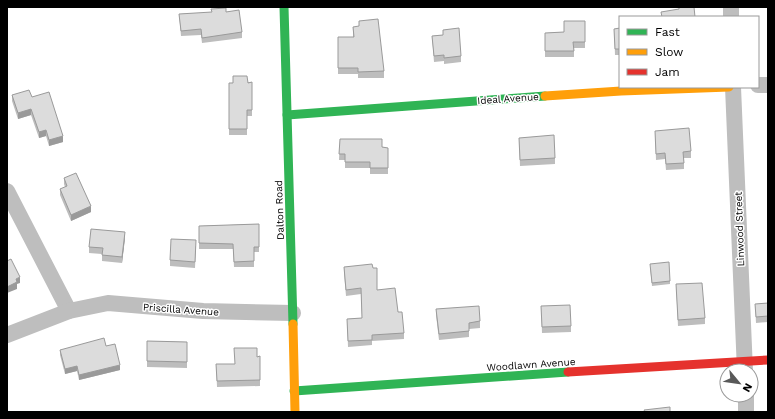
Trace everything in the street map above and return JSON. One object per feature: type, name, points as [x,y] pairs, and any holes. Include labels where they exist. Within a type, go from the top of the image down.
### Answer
[{"type":"street","name":"Dalton Road","points":[[284,7],[295,412]]},
{"type":"street","name":"Ideal Avenue","points":[[287,114],[621,91],[702,88]]},
{"type":"street","name":"Linwood Street","points":[[733,88],[745,363]]},
{"type":"street","points":[[7,191],[69,311]]},
{"type":"street","name":"Priscilla Avenue","points":[[7,335],[69,311],[108,302],[203,311],[293,314]]},
{"type":"street","name":"Woodlawn Avenue","points":[[756,363],[768,360]]},
{"type":"street","name":"Woodlawn Avenue","points":[[294,391],[619,368],[719,366]]},
{"type":"building","points":[[679,7],[694,7],[695,16],[662,16],[661,12],[679,9]]},
{"type":"building","points":[[226,8],[226,12],[239,10],[242,32],[202,38],[201,29],[181,31],[179,14],[212,12],[211,9]]},
{"type":"building","points":[[378,19],[384,71],[358,72],[358,68],[338,68],[338,37],[354,37],[353,27],[359,26],[359,21]]},
{"type":"building","points":[[564,21],[585,21],[585,42],[573,42],[574,51],[545,51],[545,33],[564,32]]},
{"type":"building","points":[[459,28],[461,56],[444,58],[444,55],[434,56],[432,36],[443,35],[443,30]]},
{"type":"building","points":[[619,28],[619,49],[615,49],[614,29]]},
{"type":"building","points":[[233,76],[247,76],[248,83],[252,82],[252,110],[247,110],[247,129],[229,129],[229,83],[233,83]]},
{"type":"building","points":[[29,90],[32,97],[49,92],[63,136],[49,140],[46,130],[39,132],[31,109],[18,113],[12,95]]},
{"type":"building","points":[[689,128],[691,151],[683,152],[684,163],[666,164],[665,153],[656,154],[655,131]]},
{"type":"building","points":[[554,135],[555,158],[520,160],[519,138]]},
{"type":"building","points":[[340,139],[382,139],[382,147],[388,148],[388,168],[370,168],[370,162],[345,162],[345,154],[339,154]]},
{"type":"building","points":[[76,173],[91,206],[71,215],[60,189],[67,186],[64,178]]},
{"type":"building","points":[[259,224],[259,247],[254,247],[254,261],[234,262],[233,244],[199,243],[199,226]]},
{"type":"building","points":[[91,229],[125,232],[122,257],[102,255],[103,248],[89,247]]},
{"type":"building","points":[[171,239],[196,240],[195,262],[170,260]]},
{"type":"building","points":[[11,259],[20,277],[16,279],[17,282],[7,287],[7,261]]},
{"type":"building","points":[[669,262],[670,281],[652,283],[650,264]]},
{"type":"building","points":[[372,264],[373,268],[377,268],[377,290],[395,288],[398,312],[402,312],[404,333],[372,335],[372,340],[348,341],[347,319],[362,318],[361,288],[346,290],[344,267]]},
{"type":"building","points":[[702,283],[705,318],[678,320],[676,284]]},
{"type":"building","points":[[768,303],[768,316],[756,317],[755,304]]},
{"type":"building","points":[[570,305],[571,326],[542,327],[541,306]]},
{"type":"building","points":[[479,306],[480,321],[469,323],[469,331],[439,334],[436,309]]},
{"type":"building","points":[[104,338],[106,346],[115,344],[120,365],[79,375],[77,366],[65,369],[60,350]]},
{"type":"building","points":[[147,341],[187,342],[187,362],[147,361]]},
{"type":"building","points":[[234,348],[257,348],[257,357],[260,356],[260,380],[217,381],[216,364],[235,364]]},
{"type":"building","points":[[670,407],[670,412],[645,412],[644,410]]},
{"type":"traffic: fast","points":[[284,7],[293,324]]},
{"type":"traffic: fast","points":[[287,115],[545,96]]},
{"type":"traffic: fast","points":[[294,391],[568,372]]},
{"type":"traffic: slow","points":[[545,96],[702,88]]},
{"type":"traffic: slow","points":[[293,324],[295,412]]},
{"type":"traffic: jam","points":[[568,372],[768,360]]}]
